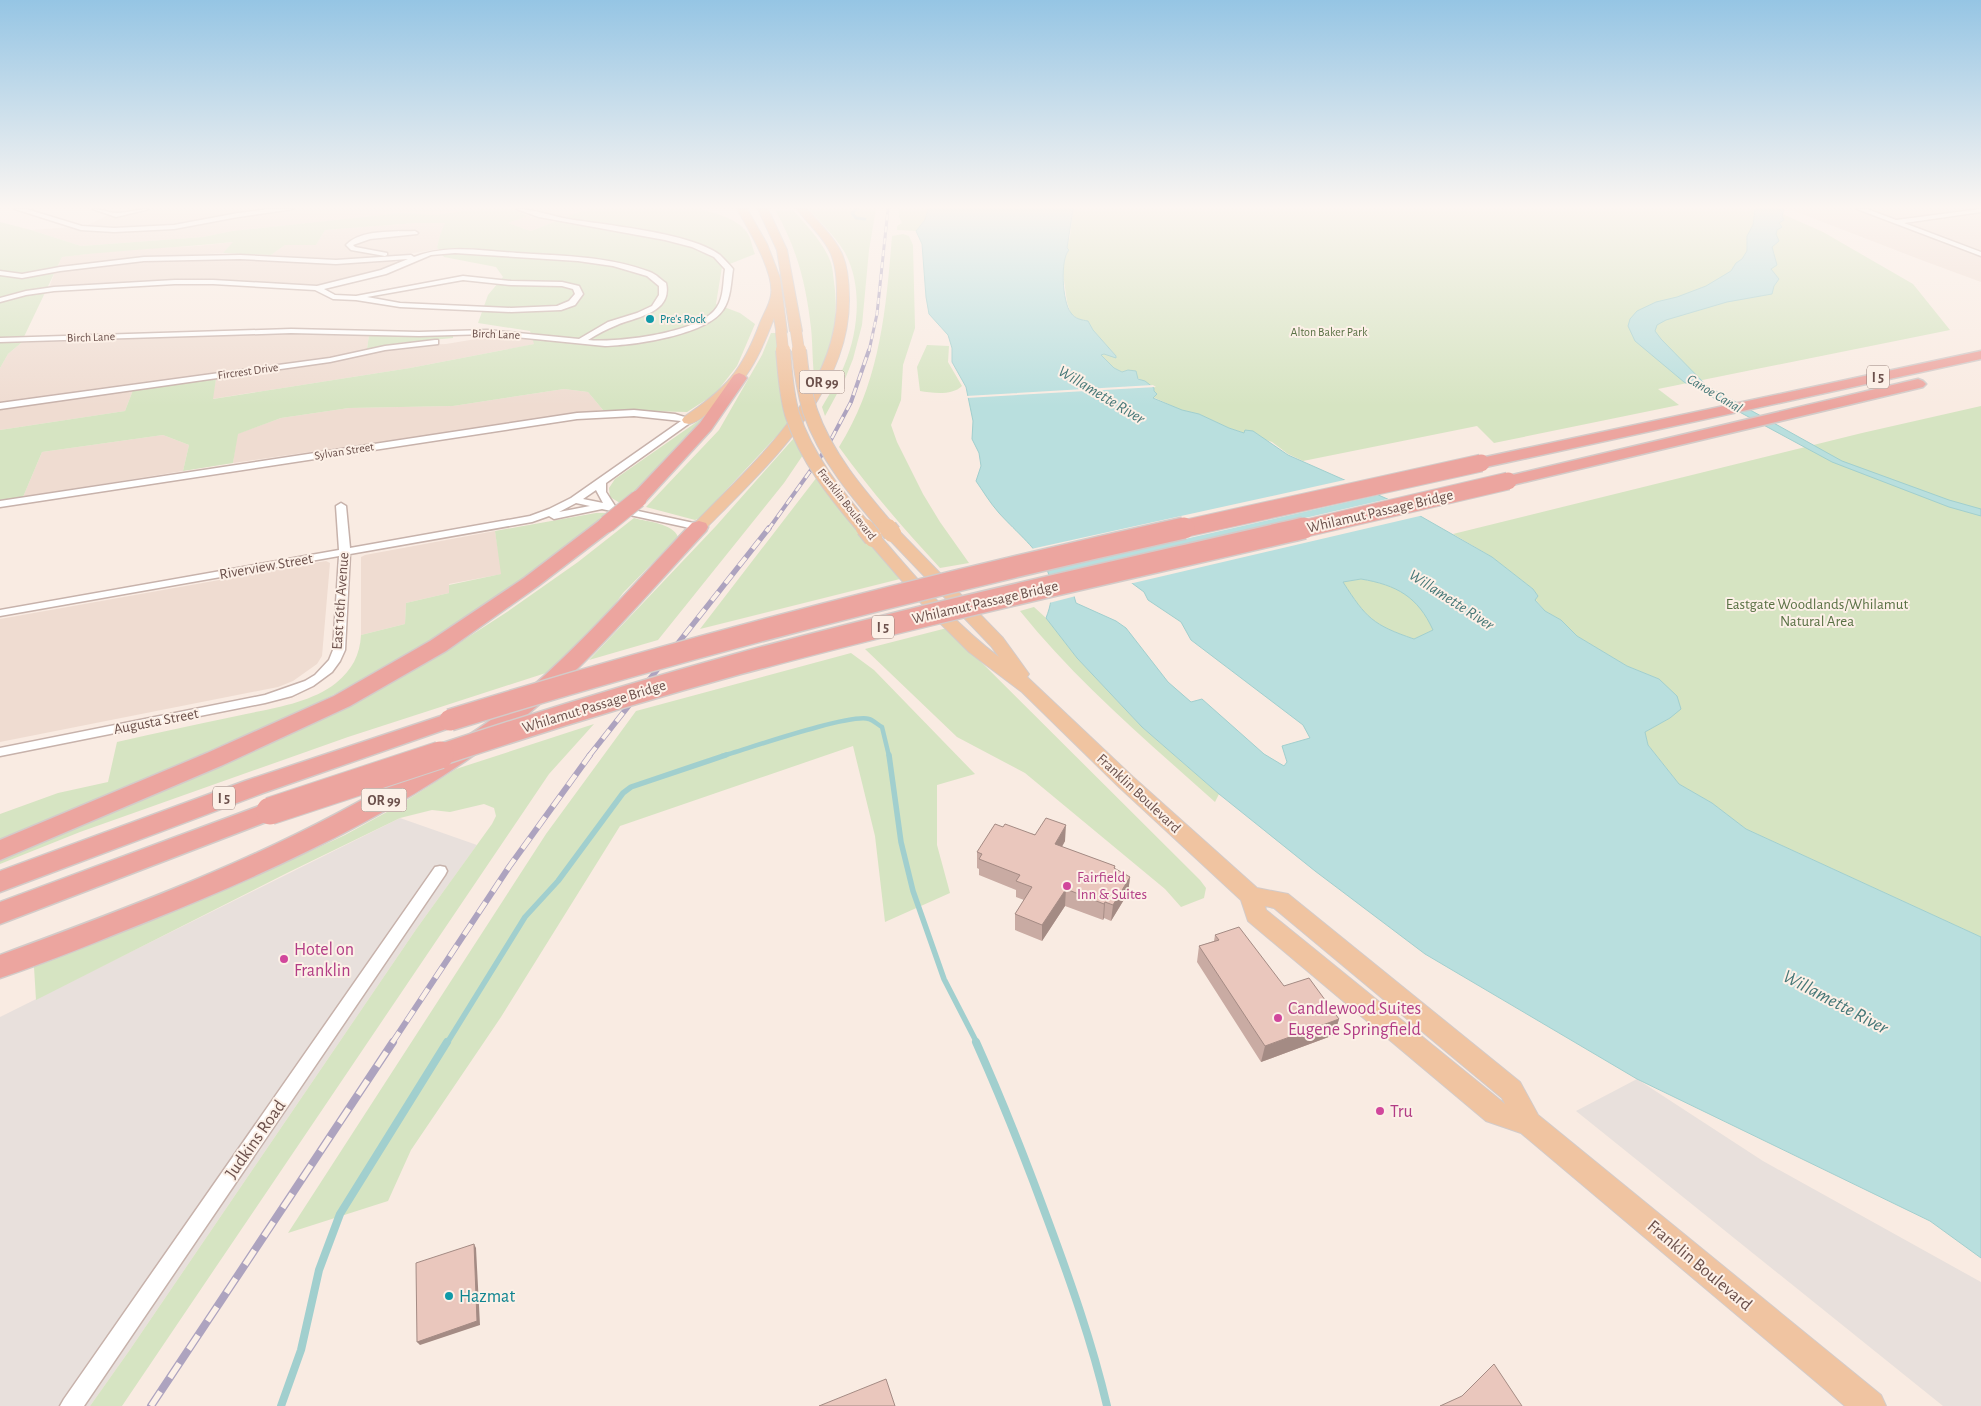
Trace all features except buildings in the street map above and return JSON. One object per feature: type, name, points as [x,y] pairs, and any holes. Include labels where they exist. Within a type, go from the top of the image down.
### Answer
[{"type":"highway","name":"Whilamut Passage Bridge","points":[[0,882],[254,787],[450,720],[604,673],[836,610],[1026,564],[1679,419],[1981,355]]},
{"type":"highway","name":"Whilamut Passage Bridge","points":[[0,913],[270,811],[537,722],[739,664],[983,602],[1508,481],[1981,368]]},
{"type":"highway","points":[[0,851],[215,759],[342,701],[438,646],[532,582],[609,516],[638,499],[712,420],[727,400],[739,378]]},
{"type":"highway","name":"OR 99","points":[[0,967],[192,892],[324,834],[427,774],[482,738],[524,705],[564,669],[699,527]]},
{"type":"main road","name":"Franklin Boulevard","points":[[774,275],[788,396],[800,433],[815,462],[844,504],[935,608],[975,648],[1030,688],[1126,782],[1251,896],[1256,915],[1495,1113],[1529,1124],[1870,1406]]},
{"type":"main road","name":"Franklin Boulevard","points":[[788,275],[805,392],[818,430],[831,454],[863,499],[892,533],[996,642],[1030,688]]},
{"type":"main road","name":"OR 99","points":[[699,527],[777,445],[824,380],[840,340],[845,301],[841,275]]},
{"type":"main road","points":[[689,420],[711,405],[739,378],[759,340],[776,296]]},
{"type":"street","points":[[12,275],[30,275]]},
{"type":"street","points":[[0,300],[38,291],[174,282],[213,282],[317,288],[373,275]]},
{"type":"street","points":[[581,341],[607,326],[653,310],[663,296],[663,285],[656,277],[651,275]]},
{"type":"street","name":"Birch Lane","points":[[0,340],[262,331],[419,334],[494,332],[605,344],[632,342],[666,336],[705,322],[717,314],[724,300],[729,275]]},
{"type":"street","points":[[317,288],[333,297],[356,298],[400,305],[511,310],[558,308],[572,302],[579,294],[576,288],[562,284],[511,283],[463,278],[356,298]]},
{"type":"street","name":"Fircrest Drive","points":[[0,406],[330,360],[399,345],[452,340],[494,332]]},
{"type":"street","name":"Sylvan Street","points":[[0,504],[592,414],[627,413],[674,416],[689,420]]},
{"type":"street","name":"Riverview Street","points":[[532,519],[575,500],[689,420]]},
{"type":"street","points":[[601,481],[601,492],[609,516]]},
{"type":"street","name":"Riverview Street","points":[[575,500],[609,516]]},
{"type":"street","name":"East 16th Avenue","points":[[310,684],[336,660],[339,650],[344,552],[341,506]]},
{"type":"street","name":"Riverview Street","points":[[0,613],[532,519],[609,516],[699,527]]},
{"type":"street","name":"Augusta Street","points":[[0,752],[266,699],[292,692],[310,684]]},
{"type":"street","name":"Judkins Road","points":[[71,1406],[440,871]]},
{"type":"shaded area","points":[[54,275],[368,275],[318,286],[303,287],[197,279],[49,287]]},
{"type":"shaded area","points":[[1961,275],[1981,275],[1981,282]]},
{"type":"shaded area","points":[[272,333],[369,335],[367,349],[331,357],[0,402],[0,368],[8,354],[21,343]]},
{"type":"shaded area","points":[[500,335],[532,338],[535,344],[410,368],[212,399],[216,379],[330,363],[375,352],[417,345],[446,344]]},
{"type":"shaded area","points":[[564,389],[588,392],[603,410],[233,463],[237,434],[281,418],[349,408],[453,406]]},
{"type":"shaded area","points":[[133,390],[125,411],[0,430],[0,410]]},
{"type":"shaded area","points":[[163,435],[189,445],[183,471],[23,497],[42,452]]},
{"type":"shaded area","points":[[495,531],[502,574],[449,584],[449,593],[406,603],[405,624],[361,635],[361,557]]},
{"type":"shaded area","points":[[326,561],[330,563],[322,656],[317,664],[293,681],[278,687],[0,742],[0,619]]},
{"type":"shaded area","points":[[400,818],[477,845],[417,928],[90,1406],[0,1406],[0,1017]]},
{"type":"shaded area","points":[[1637,1079],[1763,1161],[1981,1282],[1981,1406],[1943,1406],[1576,1111]]},
{"type":"green space","points":[[0,275],[54,275],[21,343],[8,354],[0,368]]},
{"type":"green space","points":[[501,275],[721,275],[716,304],[740,313],[755,324],[737,366],[715,394],[687,412],[603,410],[588,392],[564,389],[453,406],[349,408],[281,418],[238,434],[233,463],[183,471],[189,445],[163,435],[42,452],[23,497],[0,500],[0,430],[125,411],[133,390],[216,379],[213,399],[410,368],[534,344],[530,331],[478,323],[488,295],[503,277]]},
{"type":"green space","points":[[801,275],[833,275],[836,308],[833,334],[826,358],[815,382],[811,328]]},
{"type":"green space","points":[[853,275],[867,275],[862,325],[853,359],[845,379],[825,416],[822,407],[842,371],[853,338],[857,308]]},
{"type":"green space","points":[[888,275],[914,275],[915,328],[903,365],[901,400],[891,425],[897,442],[923,494],[969,563],[940,568],[913,539],[839,447],[864,397],[872,371],[879,345]]},
{"type":"green space","name":"Alton Baker Park","points":[[1063,275],[1897,275],[1913,284],[1950,330],[1658,389],[1679,405],[1494,443],[1477,426],[1303,461],[1288,454],[1272,442],[1229,428],[1199,414],[1181,410],[1153,397],[1153,391],[1128,370],[1122,372],[1114,368],[1101,355],[1116,356],[1093,330],[1088,321],[1078,319],[1071,314],[1067,302]]},
{"type":"green space","points":[[771,333],[777,333],[777,365],[789,423],[700,518],[695,520],[646,507],[719,430],[762,355]]},
{"type":"green space","points":[[369,335],[453,336],[453,338],[399,343],[367,349]]},
{"type":"green space","points":[[927,345],[949,346],[948,362],[962,386],[947,393],[920,391],[917,367]]},
{"type":"green space","name":"Eastgate Woodlands/Whilamut Natural Area","points":[[1981,406],[1981,937],[1746,829],[1712,803],[1679,784],[1648,745],[1645,732],[1670,718],[1659,679],[1627,666],[1577,636],[1561,620],[1545,611],[1535,599],[1538,596],[1533,589],[1492,557],[1453,534],[1862,433]]},
{"type":"green space","points":[[705,418],[642,486],[620,503],[610,497],[609,488],[615,479]]},
{"type":"green space","points":[[794,438],[803,455],[784,483],[658,640],[589,660],[716,526]]},
{"type":"green space","points":[[817,477],[900,579],[700,629]]},
{"type":"green space","points":[[596,513],[609,513],[512,587],[445,631],[375,672],[288,717],[0,839],[0,814],[58,793],[108,782],[117,742],[286,705],[325,690],[342,678],[351,667],[357,656],[361,635],[405,624],[406,603],[449,593],[449,585],[501,574],[495,531]]},
{"type":"green space","points":[[634,518],[665,526],[675,532],[678,537],[623,593],[584,640],[552,671],[348,737],[80,832],[0,864],[0,858],[361,699],[439,656],[507,612],[578,562]]},
{"type":"green space","points":[[1361,579],[1395,588],[1411,597],[1422,608],[1434,630],[1414,639],[1389,629],[1372,619],[1358,604],[1343,582]]},
{"type":"green space","points":[[1034,607],[1046,618],[1077,658],[1142,727],[1219,794],[1215,802],[1113,710],[1065,662],[1020,611]]},
{"type":"green space","points":[[947,628],[1200,880],[1206,888],[1204,898],[1181,907],[1165,889],[1025,773],[957,737],[865,649]]},
{"type":"green space","points":[[851,653],[874,670],[975,774],[937,785],[937,845],[950,893],[885,922],[875,836],[853,746],[620,826],[501,1017],[411,1150],[388,1201],[288,1233],[546,834],[636,711]]},
{"type":"green space","points":[[594,724],[549,774],[122,1406],[90,1406],[417,928],[492,824],[496,816],[494,808],[484,804],[450,812],[432,810],[400,818],[36,1000],[34,967],[237,885],[345,835],[396,807],[456,769]]},
{"type":"water","name":"Willamette River","points":[[924,275],[1063,275],[1068,308],[1079,319],[1088,321],[1116,358],[1104,354],[1101,355],[1114,368],[1122,372],[1128,370],[1136,371],[1138,379],[1145,381],[1154,388],[1157,394],[1153,398],[1182,410],[1199,414],[1244,433],[1245,430],[1253,431],[1288,455],[1401,505],[1492,557],[1533,589],[1538,596],[1535,600],[1545,611],[1561,620],[1577,636],[1627,666],[1659,679],[1677,696],[1681,709],[1670,718],[1645,732],[1648,745],[1679,784],[1712,803],[1746,829],[1981,937],[1981,1258],[1930,1221],[1637,1079],[1425,954],[1315,871],[1219,794],[1142,727],[1077,658],[1046,618],[1051,600],[1051,585],[1048,571],[1032,547],[996,509],[976,481],[981,466],[979,453],[972,439],[973,421],[966,387],[952,362],[952,348],[948,335],[929,314]],"holes":[[[1125,578],[1144,592],[1148,600],[1181,622],[1191,640],[1303,725],[1310,738],[1282,746],[1287,762],[1284,766],[1264,754],[1202,699],[1191,702],[1168,682],[1126,628],[1116,621],[1076,603],[1070,582]],[[1361,579],[1405,594],[1420,609],[1433,630],[1414,639],[1389,629],[1372,619],[1365,612],[1343,582]]]},
{"type":"water","name":"Canoe Canal","points":[[1725,275],[1775,275],[1779,279],[1774,286],[1772,294],[1727,302],[1666,320],[1657,325],[1655,331],[1661,339],[1707,386],[1842,461],[1949,500],[1981,509],[1981,516],[1949,507],[1832,462],[1684,382],[1635,341],[1628,326],[1630,319],[1637,311],[1656,302],[1677,297],[1706,286]]},
{"type":"pier","points":[[1153,385],[1156,387],[966,398],[966,396]]},
{"type":"pier","points":[[1349,479],[1383,494],[1044,571],[1031,549]]},
{"type":"pier","points":[[1392,498],[1424,515],[1129,584],[1124,580],[1073,584],[1076,596],[1049,603],[1050,582],[1047,577]]},
{"type":"waterway","points":[[722,756],[821,726],[858,719],[869,719],[882,727],[889,756]]},
{"type":"waterway","points":[[447,1043],[525,917],[558,881],[623,793],[631,787],[726,755]]},
{"type":"waterway","points":[[889,755],[901,842],[913,891],[944,979],[977,1043]]},
{"type":"waterway","points":[[281,1406],[301,1350],[319,1270],[340,1214],[447,1042]]},
{"type":"waterway","points":[[976,1042],[1022,1151],[1064,1265],[1087,1335],[1107,1406]]},
{"type":"railway","points":[[869,351],[877,314],[881,275]]},
{"type":"railway","points":[[768,530],[826,449],[851,402],[869,350]]},
{"type":"railway","points":[[589,756],[769,528]]},
{"type":"railway","points":[[392,1043],[509,867],[590,755]]},
{"type":"railway","points":[[151,1406],[393,1042]]},
{"type":"place","name":"Pre's Rock","points":[[650,319]]},
{"type":"place","name":"Fairfield Inn & Suites","points":[[1067,886]]},
{"type":"place","name":"Hotel on Franklin","points":[[284,959]]},
{"type":"place","name":"Candlewood Suites Eugene Springfield","points":[[1278,1018]]},
{"type":"place","name":"Tru","points":[[1380,1111]]},
{"type":"place","name":"Hazmat","points":[[449,1296]]}]
